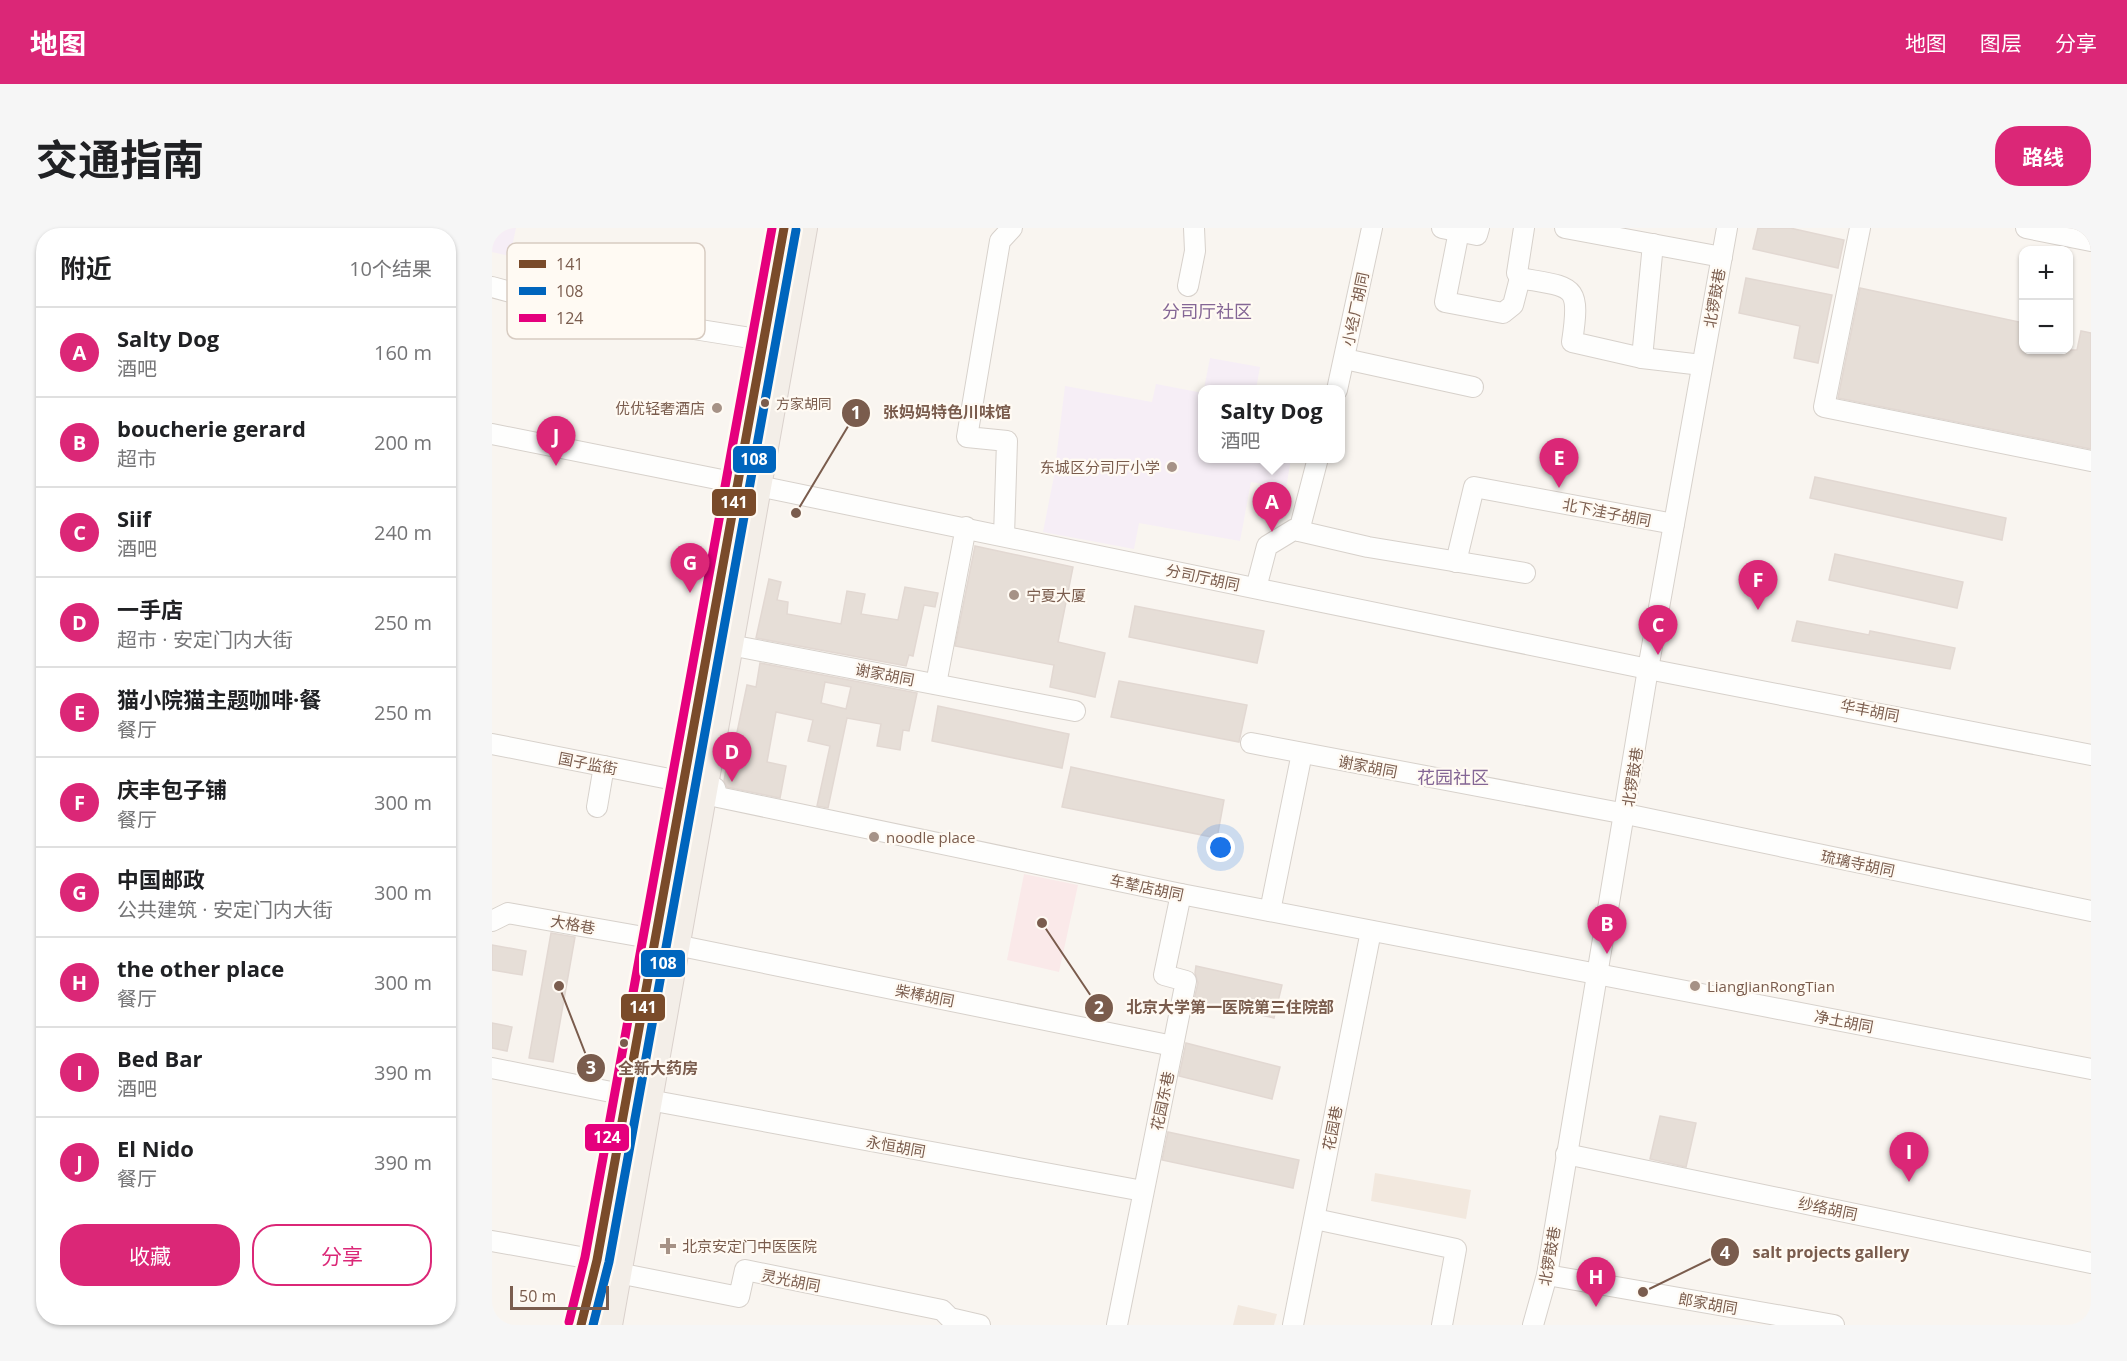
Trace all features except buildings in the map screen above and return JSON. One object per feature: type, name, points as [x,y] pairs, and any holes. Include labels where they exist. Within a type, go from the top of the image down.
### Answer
[{"type":"main road","points":[[694,784],[730,645],[763,340],[784,228]]},
{"type":"main road","points":[[609,1325],[607,1266],[748,485],[804,228]]},
{"type":"main road","points":[[582,1325],[607,1266]]},
{"type":"street","points":[[1004,536],[1007,441],[967,437],[1000,242],[1012,228]]},
{"type":"street","points":[[1188,286],[1195,251],[1194,228]]},
{"type":"street","name":"小经厂胡同","points":[[1338,385],[1372,228]]},
{"type":"street","points":[[1479,228],[1477,235],[1450,230],[1445,302],[1503,313],[1514,304],[1520,278],[1516,267],[1524,228]]},
{"type":"street","points":[[1568,228],[1722,257]]},
{"type":"street","name":"北锣鼓巷","points":[[1533,1325],[1547,1275],[1626,814],[1648,669],[1727,228]]},
{"type":"street","points":[[1860,228],[1824,407],[2091,461]]},
{"type":"street","points":[[2026,228],[2091,241]]},
{"type":"street","points":[[1642,358],[1653,244]]},
{"type":"street","points":[[1520,278],[1564,286],[1574,295],[1577,309],[1572,342],[1642,358],[1702,365]]},
{"type":"street","points":[[492,287],[507,291]]},
{"type":"street","points":[[705,331],[763,340]]},
{"type":"street","points":[[1345,359],[1473,387]]},
{"type":"street","points":[[492,434],[748,485]]},
{"type":"street","points":[[1299,531],[1317,463]]},
{"type":"street","name":"分司厅胡同","points":[[748,485],[1648,669]]},
{"type":"street","name":"北下洼子胡同","points":[[1456,561],[1474,487],[1674,524]]},
{"type":"street","points":[[936,684],[966,528]]},
{"type":"street","points":[[1256,588],[1267,546],[1294,529],[1368,547],[1525,573]]},
{"type":"street","name":"谢家胡同","points":[[730,645],[1075,711]]},
{"type":"street","name":"华丰胡同","points":[[1648,669],[2091,755]]},
{"type":"street","name":"谢家胡同","points":[[1251,743],[1626,814]]},
{"type":"street","name":"国子监街","points":[[492,744],[694,784]]},
{"type":"street","points":[[1270,911],[1302,753]]},
{"type":"street","points":[[597,807],[604,766]]},
{"type":"street","name":"车辇店胡同","points":[[694,784],[715,788],[718,797],[1181,894],[1597,974]]},
{"type":"street","name":"琉璃寺胡同","points":[[1626,814],[2091,911]]},
{"type":"street","name":"花园东巷","points":[[1117,1325],[1186,981],[1164,975],[1181,894]]},
{"type":"street","name":"大格巷","points":[[492,921],[508,913],[666,942]]},
{"type":"street","name":"花园巷","points":[[1293,1325],[1371,931]]},
{"type":"street","name":"柴棒胡同","points":[[666,942],[1173,1046]]},
{"type":"street","name":"净土胡同","points":[[1597,974],[2091,1069]]},
{"type":"street","name":"永恒胡同","points":[[492,1068],[1143,1191]]},
{"type":"street","name":"纱络胡同","points":[[1566,1154],[2091,1263]]},
{"type":"street","points":[[1315,1219],[1456,1249],[1442,1325]]},
{"type":"street","points":[[492,1241],[607,1266]]},
{"type":"street","name":"灵光胡同","points":[[607,1266],[739,1297],[745,1270],[942,1310],[950,1318],[980,1325]]},
{"type":"street","name":"郎家胡同","points":[[1547,1275],[1834,1325]]},
{"type":"shaded area","points":[[492,228],[516,228],[513,243],[507,243],[507,255],[492,252]]},
{"type":"shaded area","points":[[1210,358],[1260,367],[1257,385],[1205,385]]},
{"type":"shaded area","name":"东城区分司厅小学","points":[[1156,384],[1198,392],[1198,463],[1290,463],[1286,488],[1251,482],[1240,541],[1139,523],[1134,549],[1043,532],[1054,476],[1065,386],[1152,402]]},
{"type":"shaded area","points":[[1024,874],[1078,885],[1059,972],[1007,960]]},
{"type":"shaded area","points":[[1375,1173],[1471,1190],[1466,1219],[1371,1201]]},
{"type":"shaded area","points":[[1238,1305],[1277,1314],[1274,1325],[1233,1325]]},
{"type":"transit line","name":"124","points":[[569,1322],[585,1257],[772,228]]},
{"type":"transit line","name":"141","points":[[581,1325],[597,1260],[784,228]]},
{"type":"transit line","name":"108","points":[[593,1325],[609,1262],[796,230]]},
{"type":"place","name":"方家胡同","points":[[765,403]]},
{"type":"place","name":"优优轻奢酒店","points":[[717,408]]},
{"type":"place","name":"El Nido","points":[[556,466]]},
{"type":"place","name":"东城区分司厅小学","points":[[1172,467]]},
{"type":"place","name":"猫小院猫主题咖啡·餐","points":[[1559,488]]},
{"type":"place","name":"张妈妈特色川味馆","points":[[796,513]]},
{"type":"place","name":"Salty Dog","points":[[1272,532]]},
{"type":"place","name":"中国邮政","points":[[690,593]]},
{"type":"place","name":"宁夏大厦","points":[[1014,595]]},
{"type":"place","name":"庆丰包子铺","points":[[1758,610]]},
{"type":"place","name":"Siif","points":[[1658,655]]},
{"type":"place","name":"一手店","points":[[732,782]]},
{"type":"place","name":"noodle place","points":[[874,837]]},
{"type":"place","name":"北京大学第一医院第三住院部","points":[[1042,923]]},
{"type":"place","name":"boucherie gerard","points":[[1607,954]]},
{"type":"place","name":"全新大药房","points":[[559,986]]},
{"type":"place","name":"LiangJianRongTian","points":[[1695,986]]},
{"type":"place","name":"Bed Bar","points":[[1909,1182]]},
{"type":"place","name":"北京安定门中医医院","points":[[668,1246]]},
{"type":"place","name":"salt projects gallery","points":[[1643,1292]]},
{"type":"place","name":"the other place","points":[[1596,1307]]},
{"type":"district","name":"分司厅社区","points":[[1207,311]]},
{"type":"district","name":"花园社区","points":[[1453,777]]}]
